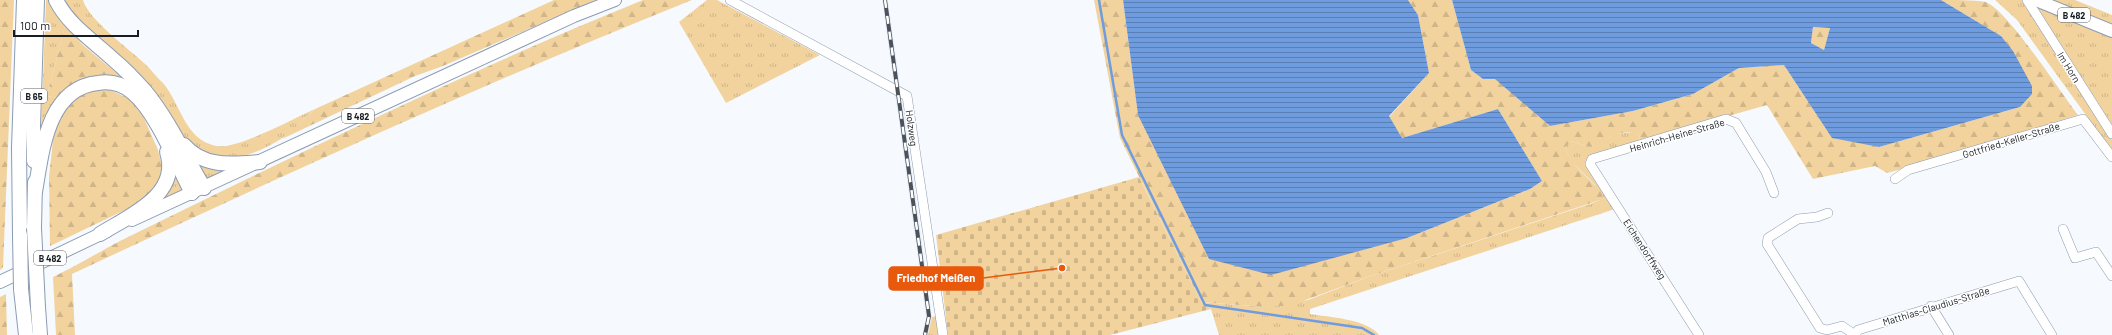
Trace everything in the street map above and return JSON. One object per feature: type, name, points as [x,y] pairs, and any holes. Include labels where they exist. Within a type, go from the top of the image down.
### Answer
[{"type":"highway","name":"B 65","points":[[24,0],[19,148],[21,289],[22,314],[26,335]]},
{"type":"highway","name":"B 65","points":[[37,0],[33,126],[35,192],[34,228],[40,335]]},
{"type":"highway","points":[[56,0],[62,11],[76,27],[124,68],[146,92],[198,190]]},
{"type":"highway","points":[[35,192],[44,143],[50,121],[72,91],[95,83],[108,82],[122,86],[132,92],[166,132],[188,150],[208,162],[230,165],[260,162]]},
{"type":"highway","points":[[100,234],[162,193],[169,170],[166,132]]},
{"type":"highway","points":[[18,335],[22,314]]},
{"type":"main road","name":"B 482","points":[[0,282],[100,234],[260,162],[574,16],[615,0]]},
{"type":"main road","name":"B 482","points":[[2036,0],[2112,31]]},
{"type":"street","name":"Holzweg","points":[[730,0],[907,96],[943,335]]},
{"type":"street","name":"Im Horn","points":[[2027,0],[2112,134]]},
{"type":"street","name":"Heinrich-Heine-Straße","points":[[1590,164],[1592,159],[1726,119],[1736,122],[1766,172],[1774,193]]},
{"type":"street","name":"Gottfried-Keller-Straße","points":[[1895,179],[1908,170],[2083,119],[2112,157]]},
{"type":"street","name":"Eichendorffweg","points":[[1590,164],[1700,335]]},
{"type":"street","name":"Matthias-Claudius-Straße","points":[[1828,213],[1817,218],[1798,219],[1768,238],[1767,244],[1820,328],[1827,330],[1842,326],[1855,335],[1858,330],[1931,306],[2019,281],[2052,335]]},
{"type":"street","points":[[2063,230],[2075,258],[2096,252],[2112,276]]},
{"type":"street","points":[[1931,306],[1949,335]]},
{"type":"shaded area","points":[[882,0],[888,0],[926,271],[932,317],[928,335],[922,335],[926,317]]},
{"type":"green space","points":[[0,0],[14,0],[3,268],[0,270]]},
{"type":"green space","points":[[46,0],[83,0],[86,8],[101,25],[147,65],[163,83],[190,129],[205,142],[216,146],[225,146],[237,143],[266,132],[315,109],[285,136],[258,151],[234,158],[210,156],[199,152],[188,144],[133,87],[65,27],[47,96],[58,98],[41,132]]},
{"type":"green space","points":[[554,0],[596,0],[443,66],[415,76],[282,139],[315,109]]},
{"type":"green space","points":[[643,0],[692,0],[535,65],[380,132],[72,274],[75,335],[56,335],[53,277],[128,237],[383,114],[512,55]]},
{"type":"green space","points":[[707,0],[717,0],[820,55],[726,103],[679,22]]},
{"type":"green space","points":[[1094,0],[1123,0],[1138,115],[1407,238],[1530,189],[1542,181],[1498,109],[1402,138],[1389,117],[1429,73],[1418,15],[1408,0],[1452,0],[1471,70],[1483,79],[1495,78],[1550,126],[1633,111],[1693,94],[1739,68],[1784,65],[1832,137],[1879,147],[2020,107],[2001,36],[1941,0],[1970,0],[1986,2],[1996,9],[2008,21],[2034,54],[2078,115],[1948,157],[1887,173],[1875,166],[1813,179],[1767,105],[1640,141],[1639,135],[1626,132],[1589,147],[1571,141],[1565,147],[1568,154],[1581,171],[1602,192],[1602,197],[1600,200],[1368,277],[1292,305],[1265,307],[1201,302],[1120,138]]},
{"type":"green space","points":[[1995,0],[2075,0],[2112,15],[2112,151],[2017,20]]},
{"type":"green space","points":[[65,26],[83,45],[133,87],[120,81],[58,98],[47,96]]},
{"type":"green space","points":[[1813,27],[1830,28],[1824,50],[1811,43]]},
{"type":"green space","points":[[108,89],[130,99],[144,118],[158,150],[163,170],[160,184],[148,199],[50,246],[49,177],[55,121],[66,104],[84,92]]},
{"type":"green space","points":[[1633,132],[1639,135],[1640,141],[1587,158],[1587,162],[1615,209],[1310,309],[1310,314],[1337,318],[1366,325],[1379,335],[1219,335],[1211,309],[1201,302],[1265,307],[1308,300],[1368,277],[1590,204],[1600,200],[1595,185],[1571,161],[1565,147],[1566,144],[1571,141],[1589,147],[1616,134]]},
{"type":"green space","points":[[198,162],[231,168],[204,181]]},
{"type":"green space","points":[[172,165],[183,189],[161,201]]},
{"type":"green space","points":[[1139,177],[1201,302],[1211,309],[1110,335],[948,335],[936,235]]},
{"type":"green space","points":[[6,294],[7,335],[0,335],[0,297]]},
{"type":"green space","points":[[936,316],[938,335],[928,335],[932,317]]},
{"type":"water","points":[[1123,0],[1408,0],[1418,15],[1429,73],[1389,116],[1402,138],[1498,109],[1542,181],[1530,189],[1407,238],[1271,275],[1209,259],[1138,115]]},
{"type":"water","points":[[1452,0],[1941,0],[2001,36],[2013,51],[2032,86],[2032,94],[2020,107],[1879,147],[1832,138],[1784,65],[1739,68],[1693,94],[1633,111],[1550,126],[1495,79],[1483,79],[1471,70]],"holes":[[[1813,27],[1830,28],[1824,50],[1811,43]]]},
{"type":"waterway","points":[[1099,0],[1122,135],[1205,305],[1362,328],[1374,335]]},
{"type":"railway","points":[[885,0],[929,316],[925,335]]},
{"type":"place","name":"Friedhof Meißen","points":[[1062,268]]}]
